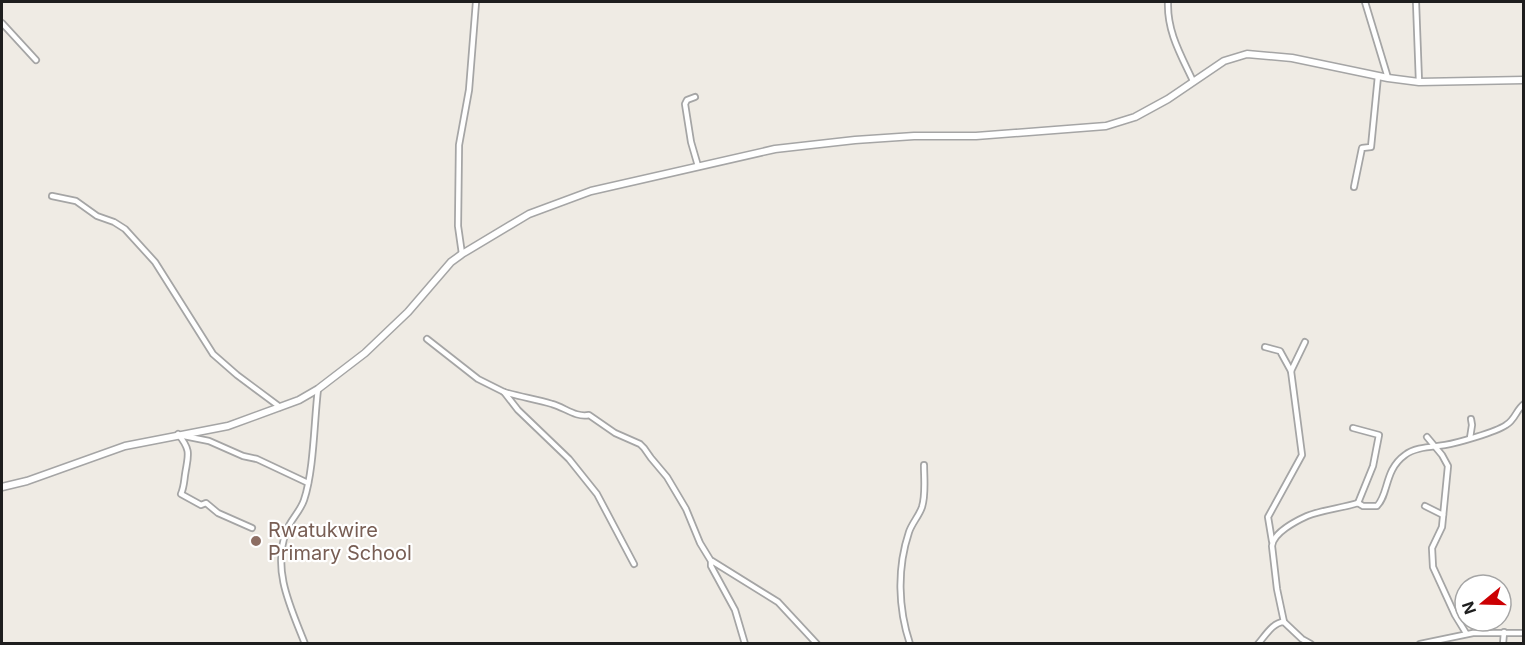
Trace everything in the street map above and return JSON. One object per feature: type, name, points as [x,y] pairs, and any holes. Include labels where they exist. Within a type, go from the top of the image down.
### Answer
[{"type":"street","points":[[462,254],[458,226],[459,145],[469,90],[476,2]]},
{"type":"street","points":[[1168,2],[1168,21],[1193,81]]},
{"type":"street","points":[[1365,2],[1388,78]]},
{"type":"street","points":[[1416,2],[1419,82]]},
{"type":"street","points":[[2,22],[36,60]]},
{"type":"street","points":[[2,487],[27,481],[125,447],[178,434],[228,426],[298,400],[318,389],[365,353],[408,312],[451,262],[462,254],[529,214],[601,188],[775,149],[855,140],[914,136],[976,136],[1106,126],[1123,122],[1143,112],[1168,99],[1224,61],[1247,54],[1256,53],[1318,62],[1388,78],[1419,82],[1524,80]]},
{"type":"street","points":[[1354,187],[1362,148],[1371,147],[1378,76]]},
{"type":"street","points":[[695,97],[687,100],[685,104],[691,142],[698,166]]},
{"type":"street","points":[[52,196],[76,201],[97,216],[125,229],[155,262],[213,354],[280,407]]},
{"type":"street","points":[[427,339],[478,380],[504,392],[553,404],[583,417],[589,416],[615,433],[640,444],[671,483],[711,561],[777,602],[817,644]]},
{"type":"street","points":[[1291,371],[1305,342]]},
{"type":"street","points":[[1265,347],[1280,351],[1291,371],[1302,455],[1296,470],[1268,517],[1277,589],[1284,622],[1302,639],[1311,644]]},
{"type":"street","points":[[305,644],[285,593],[281,561],[286,531],[300,511],[308,483],[318,389]]},
{"type":"street","points":[[504,392],[518,410],[569,459],[597,494],[634,564]]},
{"type":"street","points":[[1272,541],[1278,534],[1305,517],[1358,503],[1364,506],[1377,506],[1383,501],[1387,477],[1398,461],[1410,451],[1470,438],[1507,425],[1524,404]]},
{"type":"street","points":[[1470,438],[1471,419]]},
{"type":"street","points":[[1353,428],[1378,435],[1369,479],[1358,503]]},
{"type":"street","points":[[178,434],[209,441],[243,456],[257,459],[308,483]]},
{"type":"street","points":[[178,434],[187,444],[189,453],[185,483],[181,494],[201,505],[206,503],[218,513],[252,528]]},
{"type":"street","points":[[1427,437],[1436,446],[1448,466],[1442,527],[1432,548],[1432,567],[1453,611]]},
{"type":"street","points":[[910,644],[901,606],[901,578],[909,531],[924,498],[924,465]]},
{"type":"street","points":[[1425,506],[1443,515]]},
{"type":"street","points":[[711,561],[711,566],[735,610],[745,644]]},
{"type":"street","points":[[1258,644],[1276,624],[1284,622]]},
{"type":"street","points":[[1420,644],[1466,633]]},
{"type":"place","name":"Rwatukwire Primary School","points":[[256,541]]}]
